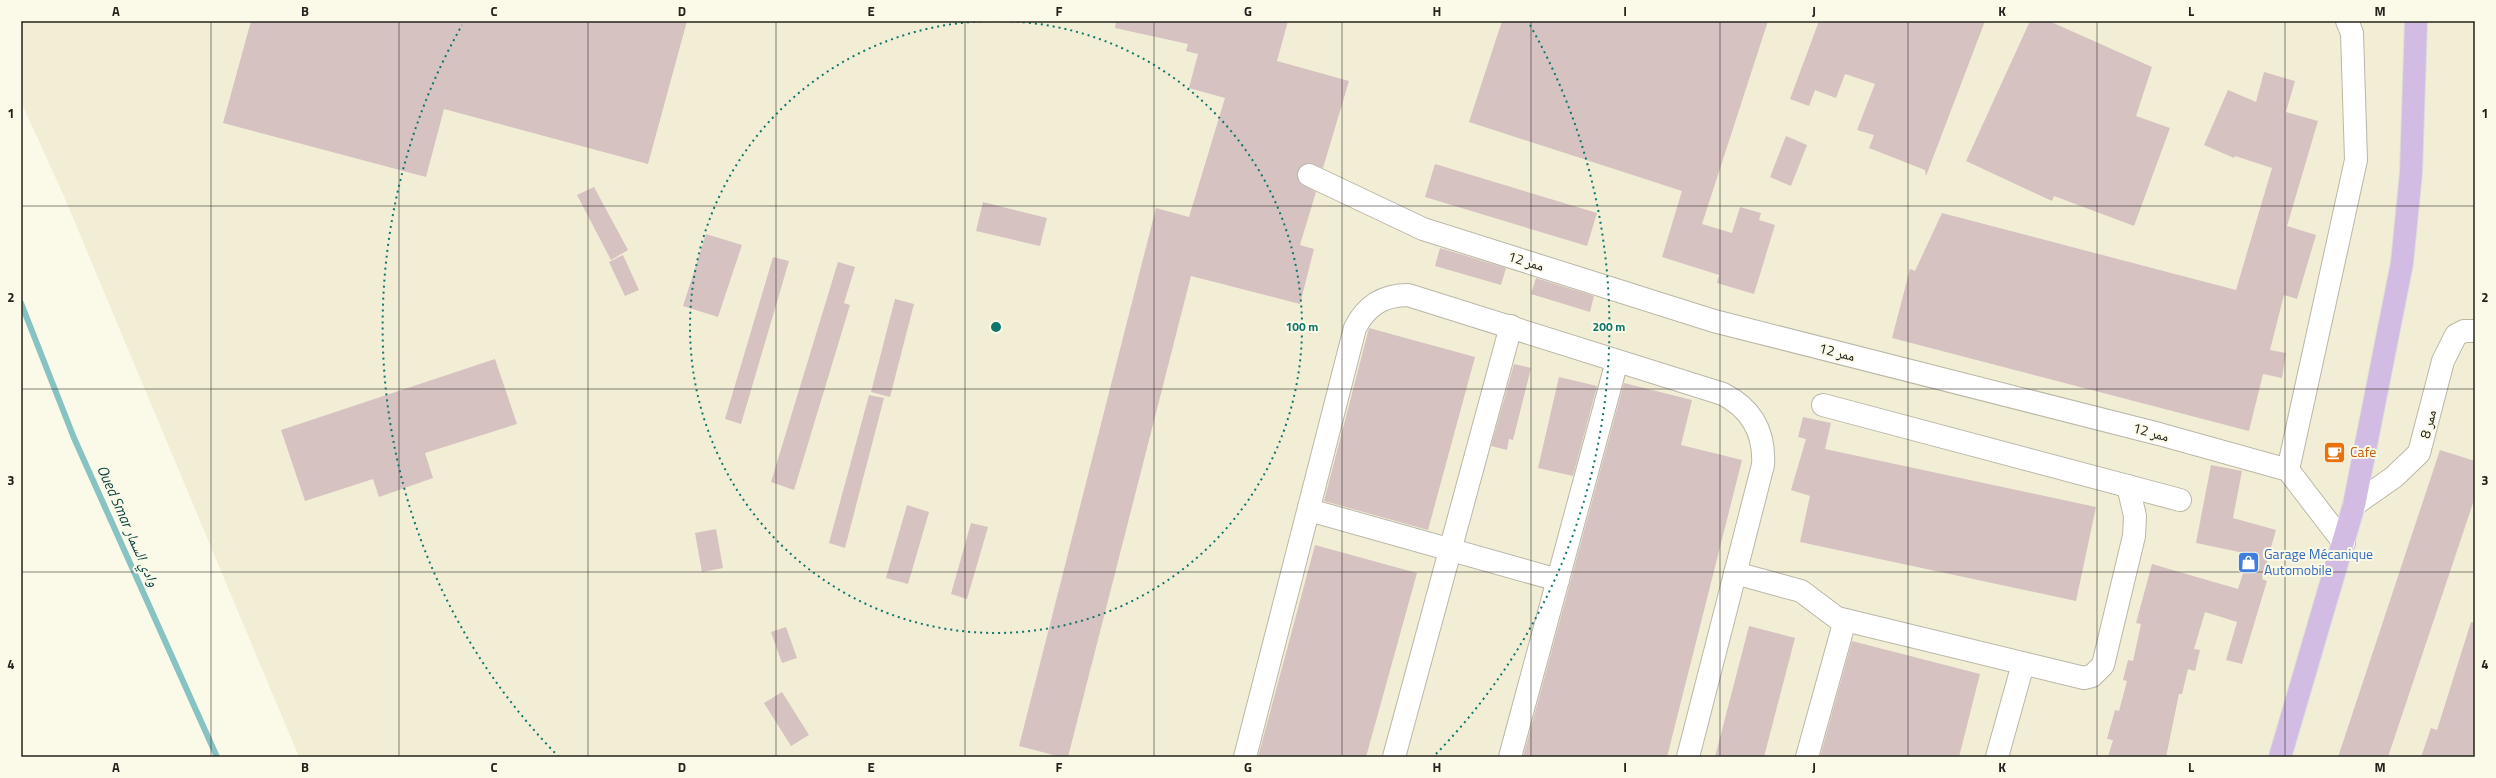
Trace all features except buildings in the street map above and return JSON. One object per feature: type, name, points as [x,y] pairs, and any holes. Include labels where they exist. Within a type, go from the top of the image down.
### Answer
[{"type":"main road","points":[[2280,757],[2354,505],[2402,263],[2411,173],[2416,21]]},
{"type":"lane","points":[[2344,543],[2288,470],[2356,160],[2352,34],[2347,21]]},
{"type":"lane","name":"ممر 12","points":[[1309,175],[1423,229],[1714,320],[2159,434],[2288,470]]},
{"type":"lane","points":[[1245,757],[1355,328],[1367,309],[1386,297],[1408,295],[1511,326],[1723,394],[1744,408],[1752,417],[1762,440],[1763,465],[1688,757]]},
{"type":"lane","points":[[1394,757],[1511,326]]},
{"type":"lane","name":"ممر 8","points":[[2354,505],[2394,477],[2419,453],[2443,361],[2456,335],[2464,331],[2475,331]]},
{"type":"lane","points":[[1510,757],[1617,360]]},
{"type":"lane","points":[[1823,405],[2180,500]]},
{"type":"lane","points":[[1735,573],[1801,591],[1830,614],[1845,620],[2084,678],[2092,676],[2103,665],[2136,530],[2135,516],[2128,486]]},
{"type":"lane","points":[[1309,510],[1558,580]]},
{"type":"lane","points":[[1807,757],[1845,620]]},
{"type":"lane","points":[[1997,757],[2023,664]]},
{"type":"shaded area","points":[[21,21],[2475,21],[2475,757],[299,757],[63,194],[21,102]]},
{"type":"waterway","name":"Oued Smar وادي السمار","points":[[21,303],[74,438],[217,757]]},
{"type":"place","name":"Cafe","points":[[2334,452]]},
{"type":"place","name":"Garage Mécanique Automobile","points":[[2249,562]]}]
